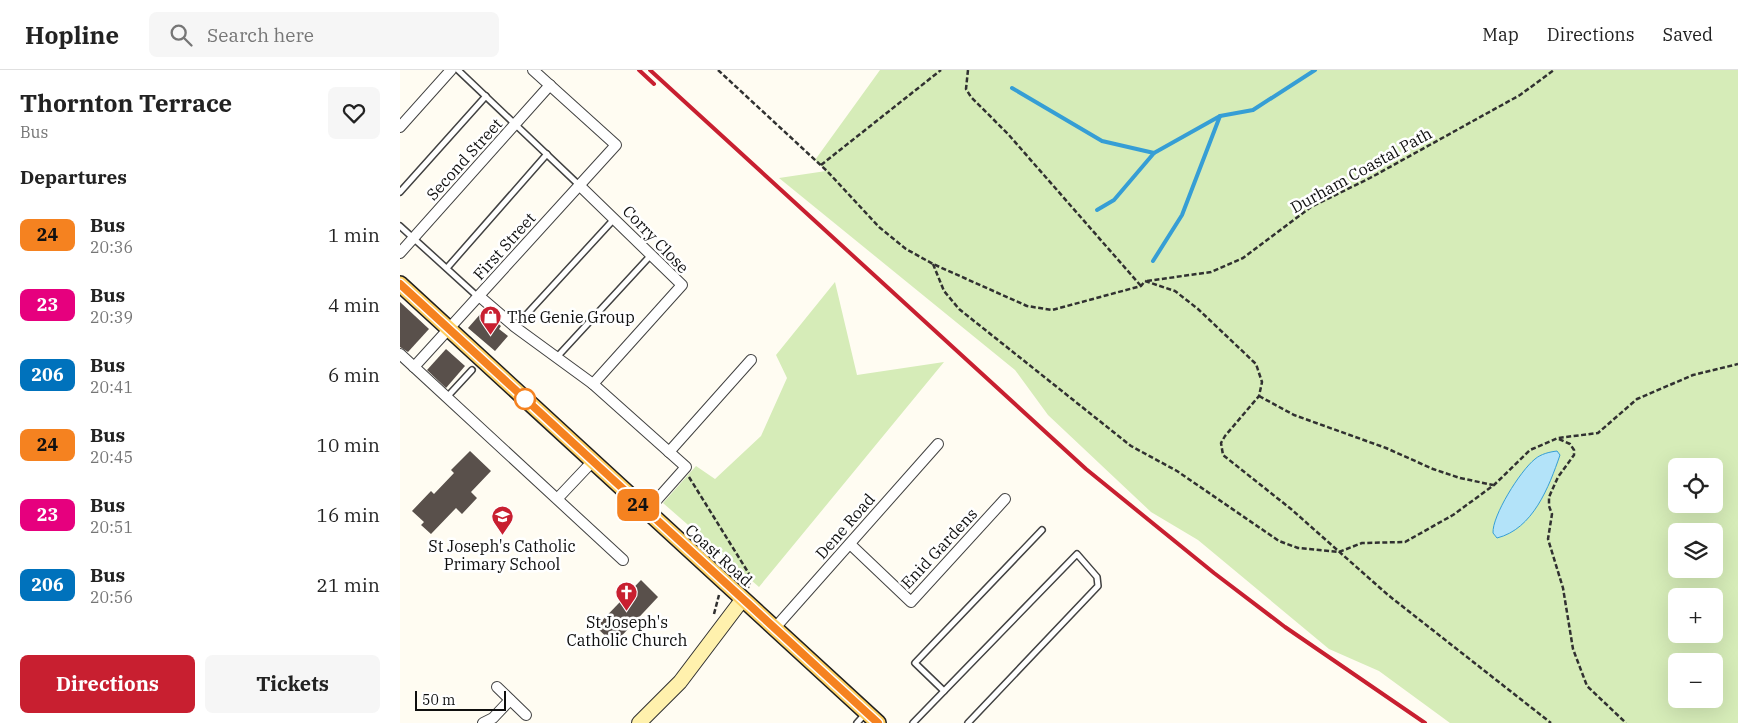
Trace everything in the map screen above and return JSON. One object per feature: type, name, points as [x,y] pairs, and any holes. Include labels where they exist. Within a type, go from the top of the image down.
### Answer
[{"type":"main road","name":"Coast Road","points":[[400,284],[774,629],[867,720]]},
{"type":"main road","points":[[639,723],[680,682],[742,600]]},
{"type":"street","points":[[533,70],[550,85]]},
{"type":"street","points":[[400,127],[446,72]]},
{"type":"street","name":"Second Street","points":[[400,253],[550,85]]},
{"type":"street","name":"First Street","points":[[414,367],[616,145],[550,85]]},
{"type":"street","name":"Corry Close","points":[[579,185],[682,285],[593,384]]},
{"type":"street","points":[[479,296],[515,327],[593,384],[686,467],[646,512]]},
{"type":"street","points":[[400,354],[623,560]]},
{"type":"street","points":[[669,452],[750,360]]},
{"type":"street","name":"Dene Road","points":[[774,629],[938,444]]},
{"type":"street","points":[[558,498],[592,462]]},
{"type":"street","name":"Enid Gardens","points":[[850,544],[911,602],[1006,499]]},
{"type":"street","points":[[498,687],[526,715]]},
{"type":"street","points":[[483,723],[492,718],[510,700]]},
{"type":"lane","points":[[458,70],[579,185]]},
{"type":"lane","points":[[400,192],[486,96]]},
{"type":"lane","points":[[447,268],[547,154]]},
{"type":"lane","points":[[515,327],[615,218]]},
{"type":"lane","points":[[400,226],[479,296]]},
{"type":"lane","points":[[557,358],[652,255]]},
{"type":"lane","points":[[447,397],[472,370]]},
{"type":"lane","points":[[944,691],[915,663],[1042,530]]},
{"type":"lane","points":[[913,723],[1077,554],[1088,564],[1097,577],[1098,586],[968,723]]},
{"type":"path","points":[[718,70],[821,166],[879,226],[906,249],[933,264],[1027,306],[1052,310],[1141,286],[1145,281],[1175,291],[1198,309],[1256,364],[1262,382],[1258,396],[1224,436],[1221,444],[1223,455],[1291,509],[1388,595],[1551,723]]},
{"type":"path","points":[[821,166],[941,70]]},
{"type":"path","points":[[968,70],[966,89],[971,97],[1008,134],[1141,286]]},
{"type":"path","name":"Durham Coastal Path","points":[[1145,281],[1211,272],[1243,258],[1311,207],[1370,178],[1520,95],[1554,70]]},
{"type":"path","points":[[933,264],[944,291],[959,309],[1131,446],[1177,471],[1279,541],[1298,548],[1339,552],[1362,543],[1405,542],[1453,515],[1494,485],[1530,450],[1558,438],[1598,433],[1638,399],[1693,375],[1738,364]]},
{"type":"path","points":[[1258,396],[1294,415],[1386,448],[1433,469],[1460,478],[1494,485]]},
{"type":"path","points":[[1558,438],[1570,444],[1574,450],[1574,455],[1558,477],[1549,497],[1549,506],[1552,514],[1548,539],[1564,588],[1573,649],[1587,686],[1626,723]]},
{"type":"path","points":[[683,471],[690,479],[751,577],[751,582],[742,600]]},
{"type":"path","points":[[712,618],[719,598],[718,592]]},
{"type":"green space","points":[[880,70],[1738,70],[1738,723],[1450,723],[1379,671],[1329,649],[1198,540],[1151,512],[1048,415],[1015,370],[779,178],[826,171],[815,160]]},
{"type":"green space","points":[[835,282],[857,375],[944,362],[759,587],[663,503],[696,466],[715,479],[761,436],[787,378],[776,355]]},
{"type":"water","points":[[1557,451],[1560,455],[1551,480],[1538,505],[1520,526],[1510,533],[1497,538],[1493,533],[1494,525],[1502,505],[1515,483],[1535,459]]},
{"type":"building","points":[[400,302],[429,329],[408,352],[400,347]]},
{"type":"building","points":[[483,311],[501,326],[499,329],[508,336],[495,351],[468,328]]},
{"type":"building","points":[[446,349],[465,366],[446,388],[427,370]]},
{"type":"building","points":[[470,451],[491,471],[471,492],[477,498],[462,514],[456,508],[431,534],[421,525],[424,522],[412,511],[431,491],[434,494],[454,473],[451,470]]},
{"type":"building","name":"St Joseph's Catholic Church","points":[[641,580],[658,597],[614,644],[596,627]]},
{"type":"waterway","points":[[1012,88],[1102,141],[1154,153],[1220,116],[1253,110],[1315,70]]},
{"type":"waterway","points":[[1153,261],[1182,215],[1220,116]]},
{"type":"waterway","points":[[1097,210],[1114,200],[1154,153]]},
{"type":"railway","points":[[639,70],[654,84]]},
{"type":"railway","points":[[650,70],[1086,469],[1214,573],[1285,627],[1425,723]]},
{"type":"bus line","name":"24","points":[[400,284],[646,512],[878,723]]},
{"type":"place","name":"The Genie Group","points":[[491,336]]},
{"type":"place","name":"St Joseph's Catholic Primary School","points":[[502,536]]},
{"type":"place","name":"St Joseph's Catholic Church","points":[[627,612]]}]
